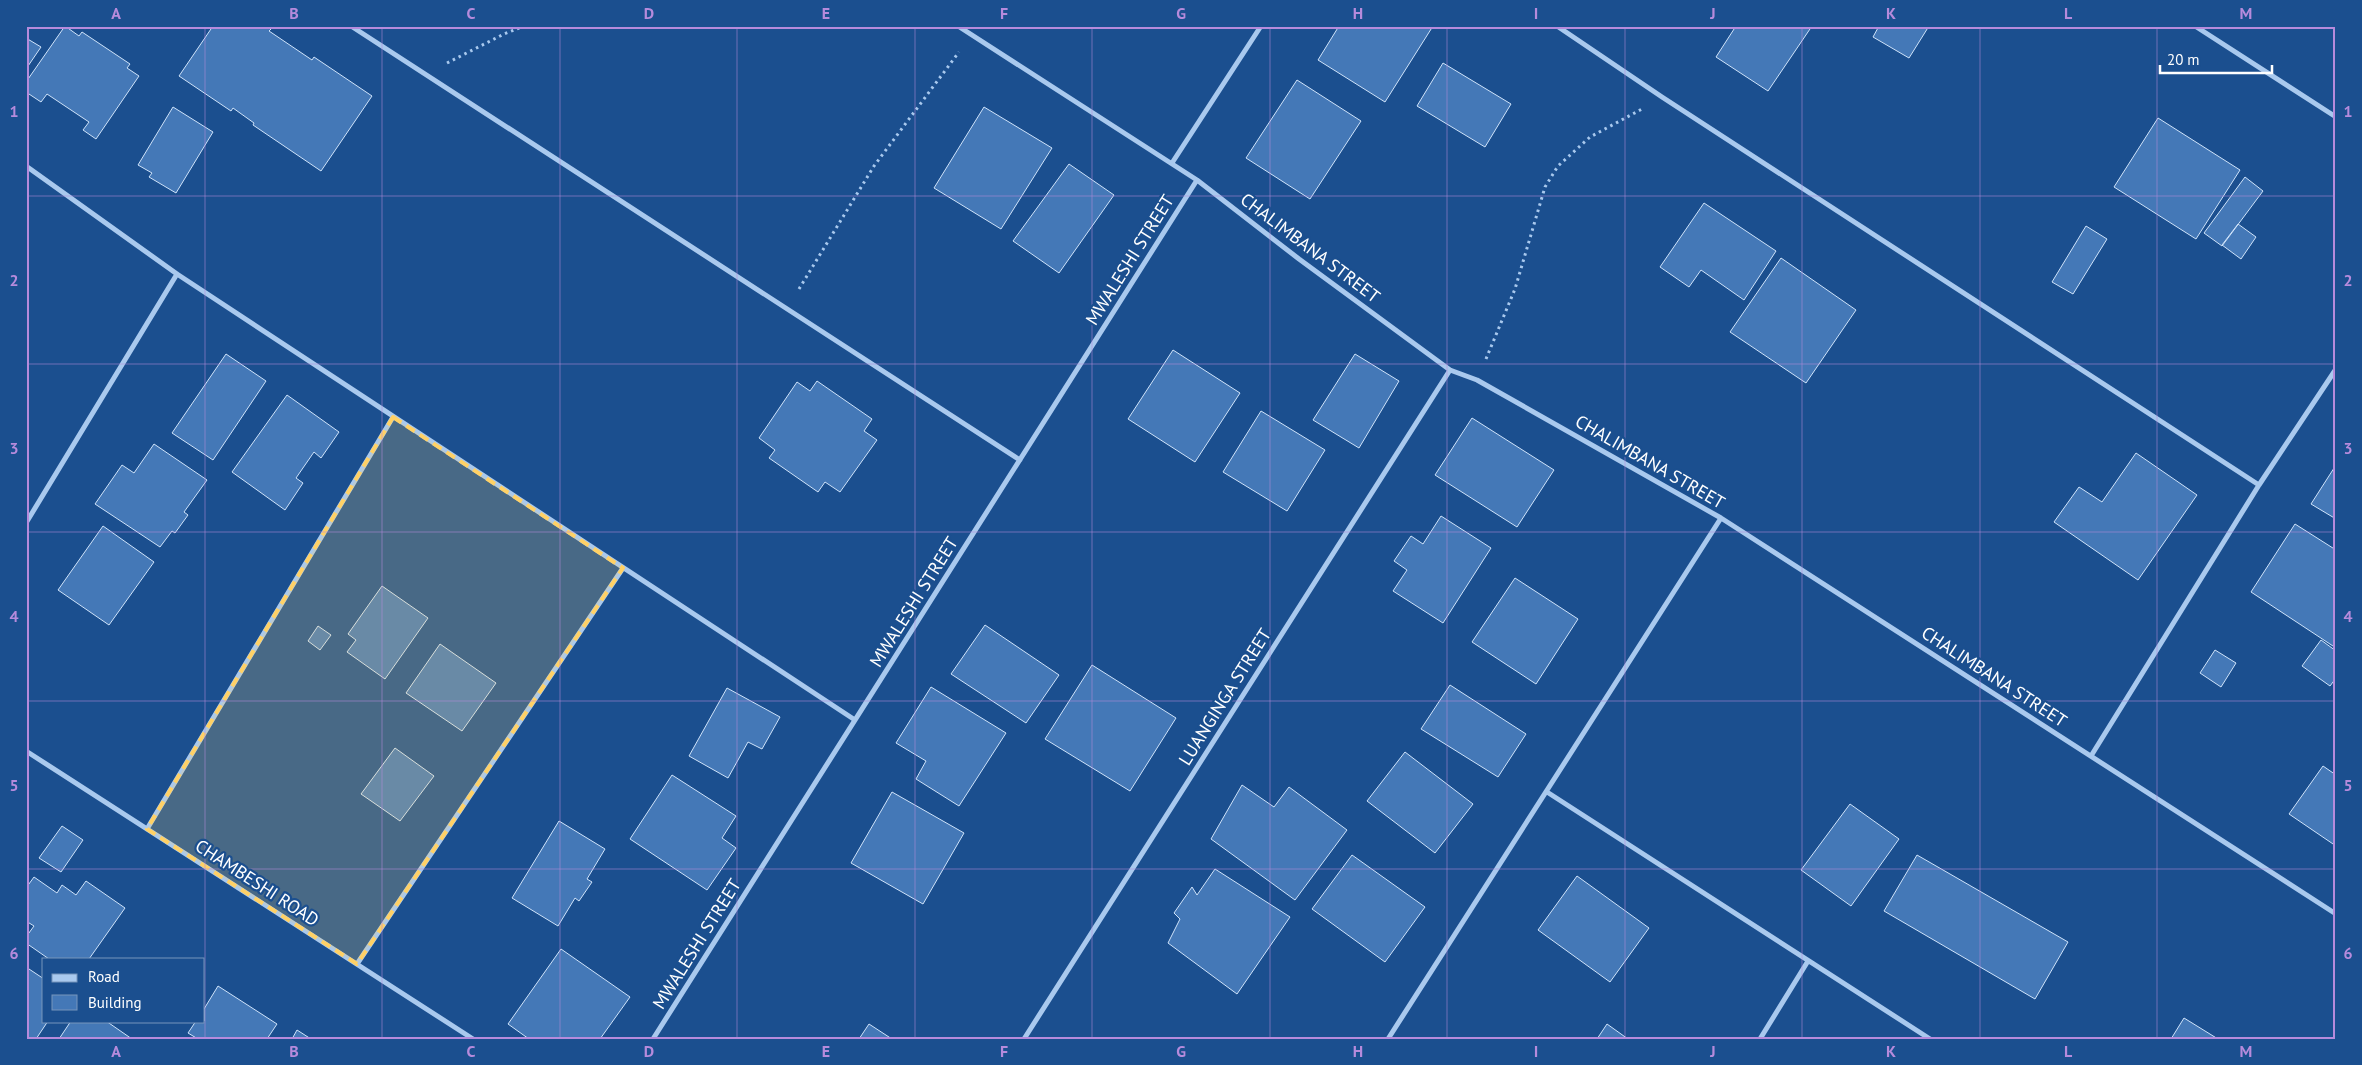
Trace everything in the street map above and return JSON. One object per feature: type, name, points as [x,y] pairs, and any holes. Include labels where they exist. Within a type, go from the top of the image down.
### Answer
[{"type":"street","points":[[351,26],[1020,460]]},
{"type":"street","name":"CHALIMBANA STREET","points":[[958,26],[1197,180],[1299,259],[1450,370],[1477,380],[1721,518],[2336,914]]},
{"type":"street","points":[[1172,163],[1261,26]]},
{"type":"street","points":[[1557,26],[1662,98],[2259,485]]},
{"type":"street","points":[[2195,26],[2336,117]]},
{"type":"street","points":[[26,166],[177,274],[855,720]]},
{"type":"street","name":"MWALESHI STREET","points":[[653,1039],[1197,180]]},
{"type":"street","points":[[26,523],[177,274]]},
{"type":"street","points":[[2092,756],[2259,485],[2336,369]]},
{"type":"street","name":"LUANGINGA STREET","points":[[1024,1039],[1450,370]]},
{"type":"street","points":[[147,829],[393,416]]},
{"type":"street","points":[[1388,1039],[1721,518]]},
{"type":"street","points":[[357,964],[624,568]]},
{"type":"street","name":"CHAMBESHI ROAD","points":[[26,751],[473,1039]]},
{"type":"street","points":[[1547,792],[1930,1039]]},
{"type":"street","points":[[1760,1039],[1808,961]]},
{"type":"path","points":[[424,74],[524,26]]},
{"type":"path","points":[[786,309],[874,166],[972,35]]},
{"type":"path","points":[[1477,380],[1515,288],[1545,187],[1558,166],[1590,137],[1662,98]]},
{"type":"highlighted area","points":[[393,417],[623,568],[357,964],[147,829]]},
{"type":"building","points":[[65,26],[79,36],[82,32],[130,64],[127,68],[139,76],[96,139],[83,130],[89,122],[47,94],[41,102],[26,92],[26,82]]},
{"type":"building","points":[[213,26],[268,26],[272,28],[269,31],[312,60],[314,57],[372,96],[321,171],[253,125],[254,123],[233,108],[231,111],[179,76]]},
{"type":"building","points":[[1339,26],[1433,26],[1385,102],[1318,60]]},
{"type":"building","points":[[1736,26],[1812,26],[1768,91],[1716,57]]},
{"type":"building","points":[[1879,26],[1929,26],[1909,58],[1873,37]]},
{"type":"building","points":[[26,38],[41,47],[26,69]]},
{"type":"building","points":[[1443,63],[1511,104],[1485,147],[1417,106]]},
{"type":"building","points":[[1297,80],[1361,121],[1310,199],[1246,158]]},
{"type":"building","points":[[173,107],[213,132],[176,193],[149,177],[152,173],[138,165]]},
{"type":"building","points":[[984,107],[1052,148],[1001,229],[934,188]]},
{"type":"building","points":[[2158,118],[2240,170],[2196,239],[2114,187]]},
{"type":"building","points":[[1069,164],[1114,195],[1059,273],[1013,241]]},
{"type":"building","points":[[2245,177],[2263,191],[2222,246],[2204,233]]},
{"type":"building","points":[[1704,203],[1776,251],[1744,300],[1701,270],[1689,287],[1660,267]]},
{"type":"building","points":[[2238,224],[2256,237],[2241,259],[2222,245]]},
{"type":"building","points":[[2086,226],[2107,239],[2073,294],[2052,282]]},
{"type":"building","points":[[1781,258],[1856,310],[1806,383],[1730,332]]},
{"type":"building","points":[[1173,350],[1240,393],[1195,462],[1128,419]]},
{"type":"building","points":[[226,354],[266,381],[213,460],[172,433]]},
{"type":"building","points":[[1355,354],[1399,381],[1359,448],[1313,420]]},
{"type":"building","points":[[817,381],[872,419],[864,431],[877,440],[840,492],[825,482],[818,492],[769,458],[775,450],[759,438],[797,382],[810,391]]},
{"type":"building","points":[[287,395],[339,432],[321,458],[314,452],[296,478],[303,483],[285,510],[232,472]]},
{"type":"building","points":[[1261,411],[1325,450],[1287,511],[1223,472]]},
{"type":"building","points":[[1472,418],[1554,470],[1517,527],[1435,475]]},
{"type":"building","points":[[154,444],[207,480],[184,512],[188,515],[175,533],[172,531],[160,547],[95,504],[122,465],[134,473]]},
{"type":"building","points":[[2136,453],[2197,495],[2138,580],[2054,522],[2079,487],[2102,502]]},
{"type":"building","points":[[2336,465],[2336,519],[2311,504]]},
{"type":"building","points":[[1441,516],[1491,548],[1443,623],[1393,591],[1407,570],[1394,561],[1411,536],[1423,544]]},
{"type":"building","points":[[2295,524],[2336,550],[2336,648],[2251,592]]},
{"type":"building","points":[[103,526],[154,562],[109,625],[58,590]]},
{"type":"building","points":[[1515,578],[1578,619],[1536,684],[1472,642]]},
{"type":"building","points":[[382,586],[428,618],[385,679],[347,652],[356,640],[348,634]]},
{"type":"building","points":[[985,625],[1059,675],[1026,723],[951,674]]},
{"type":"building","points":[[318,626],[331,635],[320,650],[308,641]]},
{"type":"building","points":[[2321,640],[2336,651],[2336,678],[2330,686],[2302,666]]},
{"type":"building","points":[[440,644],[496,683],[462,731],[406,693]]},
{"type":"building","points":[[2215,650],[2236,663],[2221,687],[2200,673]]},
{"type":"building","points":[[1092,665],[1176,718],[1130,791],[1045,739]]},
{"type":"building","points":[[1450,685],[1526,734],[1498,777],[1421,729]]},
{"type":"building","points":[[931,687],[1006,733],[959,806],[916,779],[926,761],[896,743]]},
{"type":"building","points":[[727,688],[780,717],[762,749],[748,742],[728,778],[689,756]]},
{"type":"building","points":[[395,748],[434,776],[400,821],[361,794]]},
{"type":"building","points":[[1405,752],[1473,804],[1435,853],[1367,801]]},
{"type":"building","points":[[2323,766],[2336,775],[2336,846],[2289,814]]},
{"type":"building","points":[[672,775],[736,816],[722,838],[736,848],[707,890],[630,839]]},
{"type":"building","points":[[1242,785],[1274,807],[1289,787],[1347,830],[1295,900],[1211,839]]},
{"type":"building","points":[[892,792],[964,833],[923,904],[851,863]]},
{"type":"building","points":[[1850,804],[1899,839],[1851,906],[1801,870]]},
{"type":"building","points":[[559,821],[605,849],[587,879],[592,882],[579,901],[575,898],[558,926],[512,898]]},
{"type":"building","points":[[62,826],[83,840],[61,872],[39,858]]},
{"type":"building","points":[[1352,855],[1425,907],[1385,962],[1312,909]]},
{"type":"building","points":[[1917,855],[2068,942],[2035,999],[1884,911]]},
{"type":"building","points":[[1215,869],[1290,917],[1237,994],[1168,943],[1180,919],[1174,913],[1192,887],[1197,895]]},
{"type":"building","points":[[1577,876],[1649,928],[1610,982],[1538,930]]},
{"type":"building","points":[[34,877],[57,893],[62,885],[76,895],[86,881],[125,908],[90,958],[48,958],[26,943],[26,937],[34,926],[26,921],[26,888]]},
{"type":"building","points":[[561,949],[630,997],[600,1039],[529,1039],[508,1024]]},
{"type":"building","points":[[26,967],[42,978],[42,1022],[47,1022],[36,1039],[26,1039]]},
{"type":"building","points":[[218,986],[277,1024],[267,1039],[198,1039],[188,1033],[195,1022],[205,1022],[205,1007]]},
{"type":"building","points":[[2184,1018],[2218,1039],[2171,1039]]},
{"type":"building","points":[[70,1022],[107,1022],[132,1039],[59,1039]]},
{"type":"building","points":[[869,1024],[892,1039],[859,1039]]},
{"type":"building","points":[[1607,1024],[1628,1039],[1597,1039]]},
{"type":"building","points":[[297,1030],[311,1039],[292,1039]]}]
